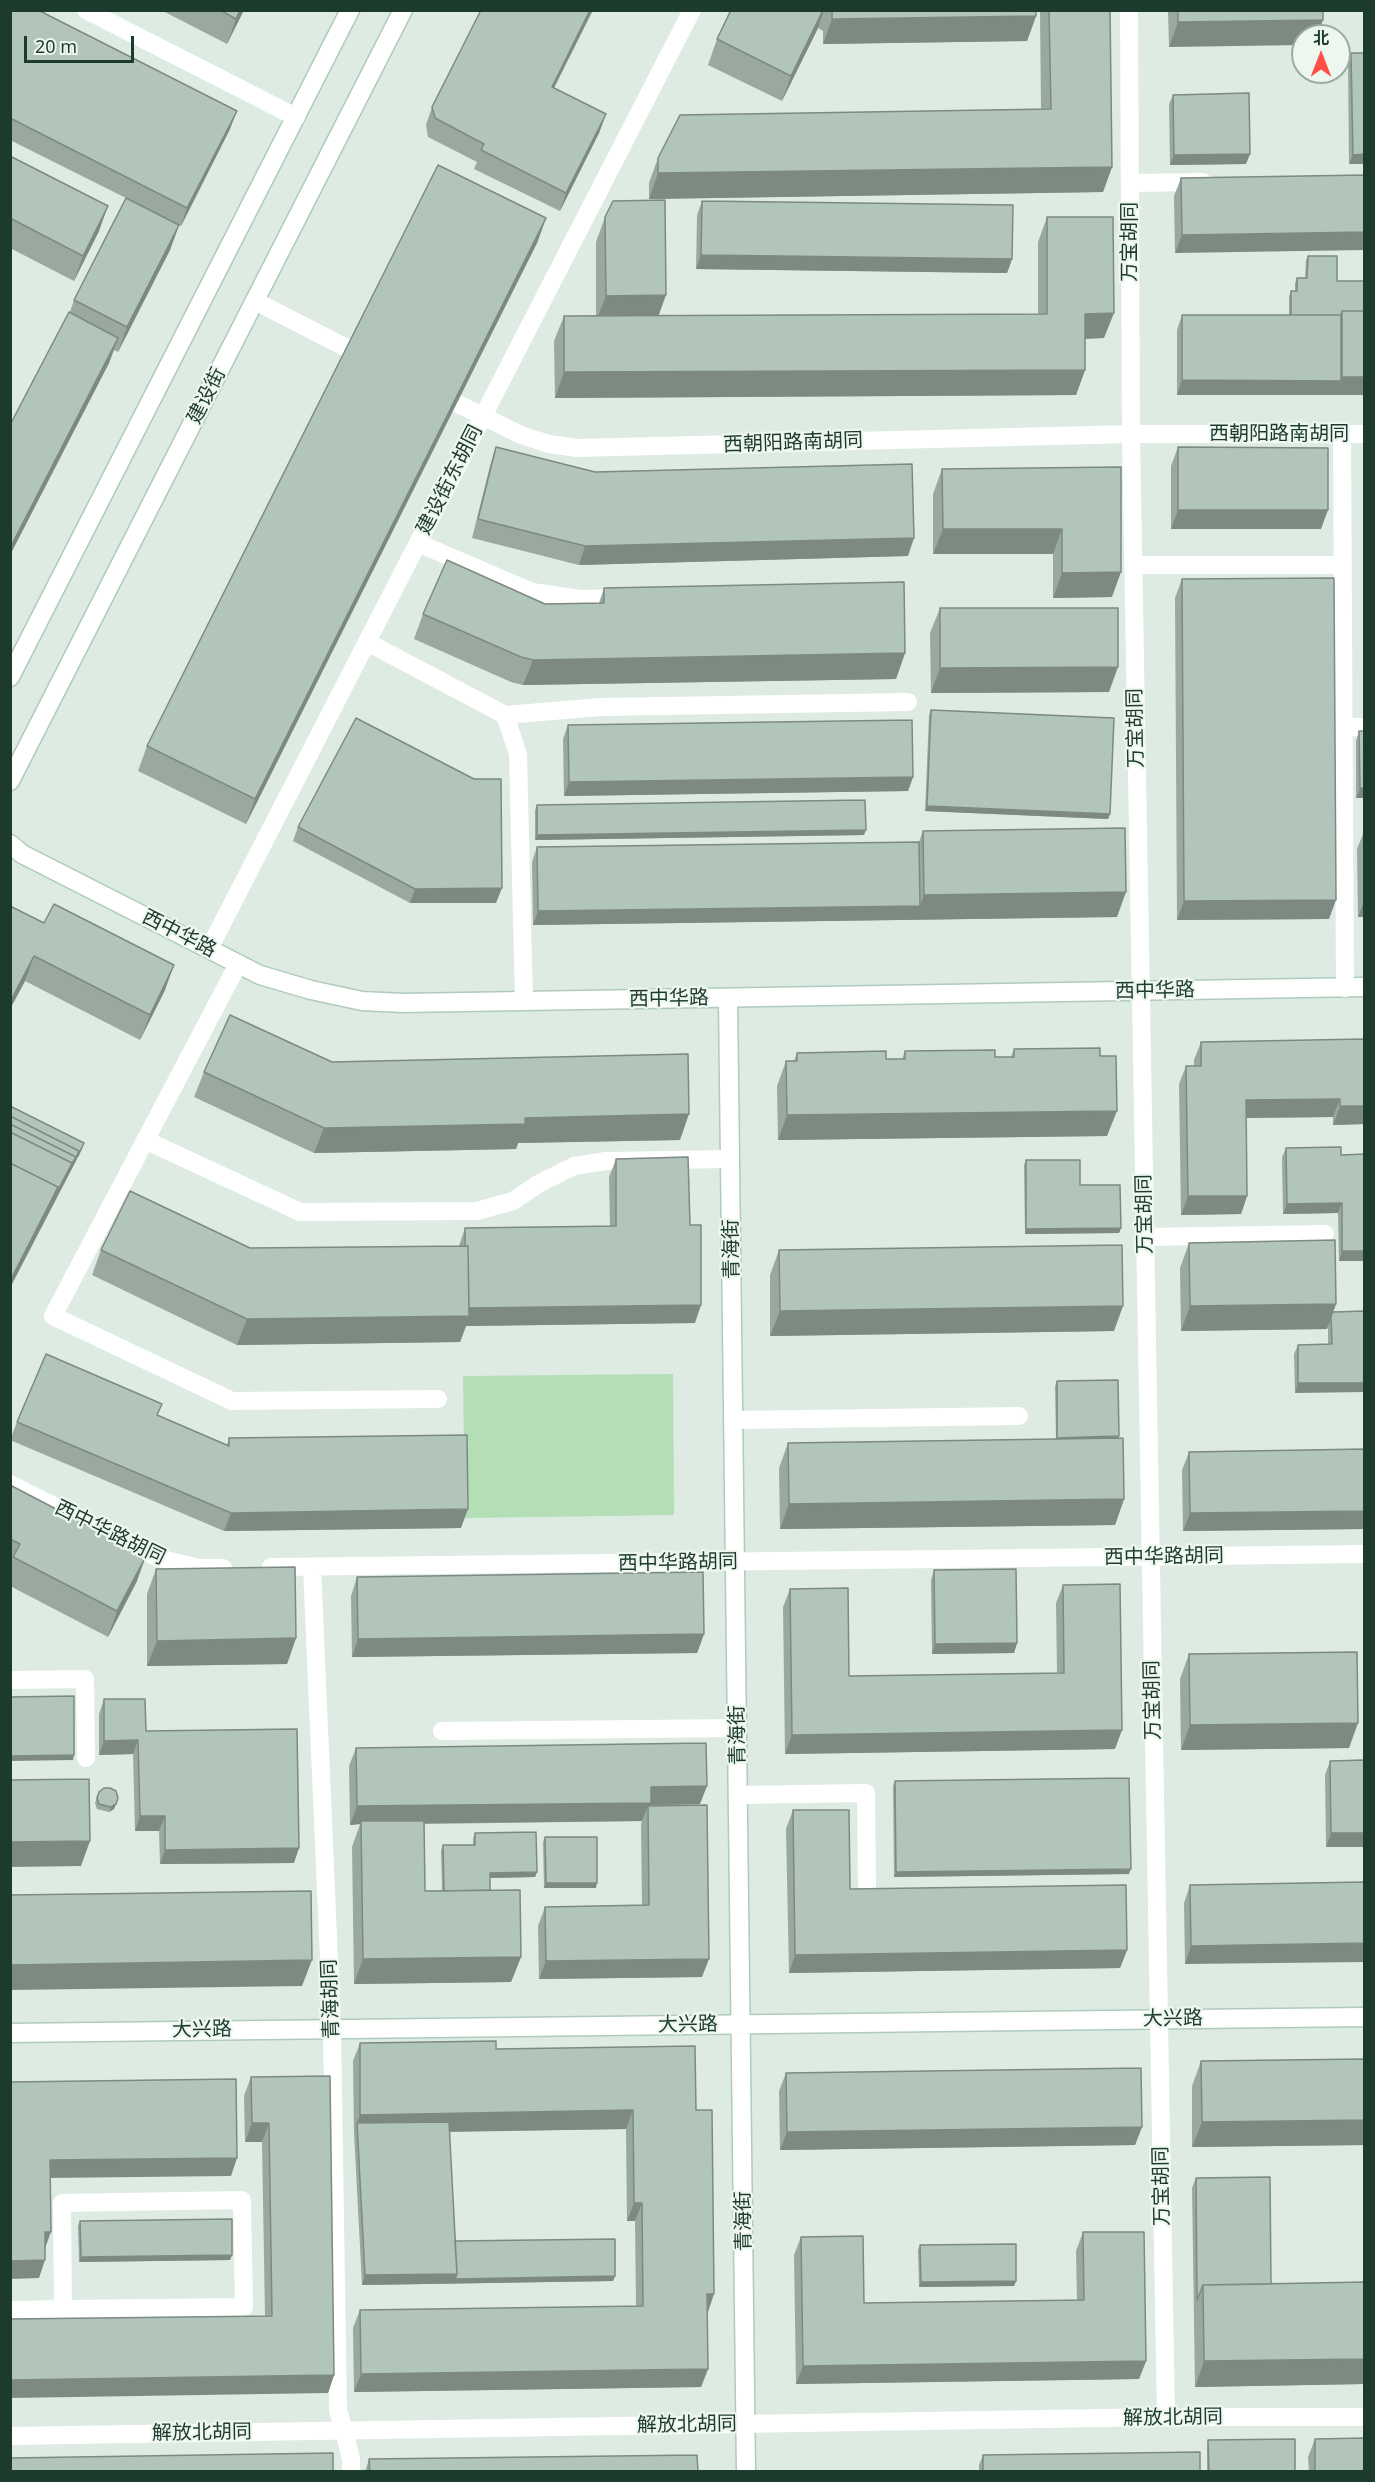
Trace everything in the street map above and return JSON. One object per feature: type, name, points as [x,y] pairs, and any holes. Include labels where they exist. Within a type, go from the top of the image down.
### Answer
[{"type":"street","points":[[86,10],[296,117]]},
{"type":"street","points":[[10,677],[350,10]]},
{"type":"street","name":"建设街","points":[[10,781],[403,10]]},
{"type":"street","name":"建设街东胡同","points":[[208,949],[692,10]]},
{"type":"street","name":"万宝胡同","points":[[1129,10],[1131,434],[1166,2417]]},
{"type":"street","points":[[1130,183],[1224,181]]},
{"type":"street","points":[[255,302],[379,365]]},
{"type":"street","name":"西朝阳路南胡同","points":[[420,386],[521,435],[549,444],[578,448],[1131,434],[1365,434]]},
{"type":"street","points":[[1342,434],[1345,988]]},
{"type":"street","points":[[418,543],[532,592],[580,599],[638,598]]},
{"type":"street","points":[[1134,565],[1343,565]]},
{"type":"street","points":[[367,642],[505,715],[601,707],[908,702]]},
{"type":"street","points":[[505,715],[518,754],[524,1001]]},
{"type":"street","points":[[1344,727],[1365,727]]},
{"type":"street","name":"西中华路","points":[[10,844],[22,854],[260,975],[311,990],[362,1001],[403,1003],[1365,987]]},
{"type":"street","points":[[238,964],[53,1316],[232,1401],[438,1398]]},
{"type":"street","name":"青海街","points":[[728,998],[746,2472]]},
{"type":"street","points":[[145,1140],[300,1212],[477,1210],[513,1201],[538,1184],[574,1167],[606,1161],[730,1159]]},
{"type":"street","points":[[1145,1237],[1325,1234]]},
{"type":"street","points":[[734,1420],[1019,1416]]},
{"type":"street","name":"西中华路胡同","points":[[10,1484],[158,1558],[198,1568],[1365,1554]]},
{"type":"street","name":"青海胡同","points":[[312,1567],[332,2029],[338,2410],[351,2459],[351,2472]]},
{"type":"street","points":[[10,1680],[86,1680],[86,1758]]},
{"type":"street","points":[[442,1731],[738,1728]]},
{"type":"street","points":[[739,1795],[866,1793],[867,1887]]},
{"type":"street","name":"大兴路","points":[[10,2032],[1365,2017]]},
{"type":"street","points":[[10,2310],[244,2307],[242,2200],[62,2203],[63,2309]]},
{"type":"street","name":"解放北胡同","points":[[10,2436],[1166,2417],[1365,2417]]},
{"type":"green space","points":[[673,1374],[674,1515],[465,1518],[463,1376]]},
{"type":"building","points":[[10,10],[38,10],[237,111],[187,208],[10,118]]},
{"type":"building","points":[[220,10],[240,10],[236,19]]},
{"type":"building","points":[[481,10],[590,10],[552,87],[606,114],[566,193],[481,150],[484,144],[435,118],[432,107]]},
{"type":"building","points":[[731,10],[823,10],[791,76],[717,39]]},
{"type":"building","points":[[832,10],[1036,10],[1036,16],[832,19]]},
{"type":"building","points":[[1049,10],[1110,10],[1112,167],[658,173],[658,158],[680,115],[1051,109]]},
{"type":"building","points":[[1178,10],[1323,10],[1323,20],[1178,22]]},
{"type":"building","points":[[1351,53],[1365,53],[1365,154],[1353,155]]},
{"type":"building","points":[[1249,93],[1250,154],[1174,155],[1173,95]]},
{"type":"building","points":[[10,156],[108,206],[83,256],[10,218]]},
{"type":"building","points":[[438,165],[546,218],[255,799],[147,746]]},
{"type":"building","points":[[1365,175],[1365,232],[1182,235],[1181,178]]},
{"type":"building","points":[[126,198],[179,225],[127,327],[74,300]]},
{"type":"building","points":[[665,200],[666,295],[606,296],[605,217],[613,201]]},
{"type":"building","points":[[702,201],[1013,205],[1012,259],[701,255]]},
{"type":"building","points":[[1047,217],[1113,217],[1114,313],[1085,314],[1085,370],[564,372],[564,316],[1047,314]]},
{"type":"building","points":[[1308,256],[1337,256],[1337,281],[1365,281],[1365,311],[1342,311],[1341,315],[1291,315],[1291,291],[1297,291],[1297,278],[1307,278]]},
{"type":"building","points":[[1342,311],[1365,311],[1365,377],[1342,377]]},
{"type":"building","points":[[69,312],[118,338],[10,548],[10,425]]},
{"type":"building","points":[[1182,315],[1341,315],[1341,381],[1182,380]]},
{"type":"building","points":[[496,447],[595,472],[912,464],[914,538],[585,546],[478,519]]},
{"type":"building","points":[[1178,447],[1328,448],[1328,510],[1178,510]]},
{"type":"building","points":[[1121,467],[1121,572],[1062,573],[1062,529],[943,529],[942,469]]},
{"type":"building","points":[[447,560],[545,604],[604,603],[604,588],[904,582],[905,653],[533,660],[521,657],[423,614]]},
{"type":"building","points":[[1334,578],[1336,900],[1184,901],[1182,579]]},
{"type":"building","points":[[940,608],[1118,608],[1118,667],[940,668]]},
{"type":"building","points":[[931,710],[1114,718],[1110,814],[927,806]]},
{"type":"building","points":[[356,718],[474,779],[501,779],[502,888],[415,889],[298,827]]},
{"type":"building","points":[[912,720],[913,777],[569,782],[568,725]]},
{"type":"building","points":[[1359,731],[1365,731],[1365,788],[1360,788]]},
{"type":"building","points":[[865,800],[866,830],[537,835],[537,805]]},
{"type":"building","points":[[1125,828],[1126,892],[924,895],[923,831]]},
{"type":"building","points":[[919,842],[920,906],[538,911],[537,847]]},
{"type":"building","points":[[54,904],[174,965],[150,1015],[34,956],[10,1002],[10,906],[44,923]]},
{"type":"building","points":[[230,1015],[332,1062],[688,1054],[689,1114],[525,1118],[525,1124],[324,1128],[204,1072]]},
{"type":"building","points":[[1365,1039],[1365,1106],[1340,1106],[1340,1099],[1246,1100],[1247,1196],[1188,1196],[1186,1066],[1201,1066],[1201,1042]]},
{"type":"building","points":[[1100,1048],[1100,1056],[1116,1056],[1117,1111],[787,1115],[786,1061],[797,1061],[797,1053],[886,1051],[886,1059],[905,1059],[905,1051],[995,1050],[995,1057],[1014,1057],[1014,1049]]},
{"type":"building","points":[[10,1106],[84,1143],[78,1156],[79,1151],[10,1116]]},
{"type":"building","points":[[10,1116],[79,1151],[74,1162],[76,1157],[10,1124]]},
{"type":"building","points":[[10,1124],[76,1157],[70,1167],[72,1163],[10,1132]]},
{"type":"building","points":[[10,1132],[72,1163],[56,1194],[58,1187],[10,1163]]},
{"type":"building","points":[[1341,1147],[1341,1155],[1365,1154],[1365,1251],[1342,1251],[1342,1203],[1287,1204],[1286,1148]]},
{"type":"building","points":[[688,1157],[690,1225],[701,1225],[701,1305],[469,1308],[468,1246],[465,1246],[465,1228],[616,1226],[616,1159]]},
{"type":"building","points":[[1026,1160],[1080,1160],[1080,1185],[1120,1185],[1121,1228],[1026,1229]]},
{"type":"building","points":[[10,1163],[58,1187],[10,1281]]},
{"type":"building","points":[[130,1191],[250,1248],[468,1246],[469,1316],[247,1319],[101,1250]]},
{"type":"building","points":[[1335,1240],[1336,1304],[1190,1306],[1189,1243]]},
{"type":"building","points":[[1122,1245],[1123,1306],[780,1311],[779,1250]]},
{"type":"building","points":[[1365,1311],[1365,1383],[1298,1383],[1298,1345],[1332,1344],[1331,1316],[1333,1312]]},
{"type":"building","points":[[46,1354],[162,1404],[157,1415],[229,1446],[229,1438],[467,1435],[468,1509],[231,1513],[17,1422]]},
{"type":"building","points":[[1118,1380],[1119,1436],[1057,1438],[1057,1381]]},
{"type":"building","points":[[1123,1438],[1124,1499],[789,1504],[788,1443]]},
{"type":"building","points":[[1365,1449],[1365,1511],[1190,1513],[1189,1452]]},
{"type":"building","points":[[10,1485],[146,1556],[117,1611],[13,1557],[20,1544],[12,1540],[10,1542]]},
{"type":"building","points":[[295,1567],[296,1638],[157,1641],[156,1569]]},
{"type":"building","points":[[1016,1569],[1017,1643],[935,1644],[934,1570]]},
{"type":"building","points":[[703,1572],[704,1634],[358,1639],[357,1577]]},
{"type":"building","points":[[1120,1584],[1122,1730],[792,1735],[790,1589],[848,1588],[849,1676],[1064,1673],[1063,1585]]},
{"type":"building","points":[[1357,1652],[1358,1723],[1190,1725],[1189,1654]]},
{"type":"building","points":[[74,1696],[74,1755],[10,1756],[10,1697]]},
{"type":"building","points":[[104,1699],[145,1699],[146,1731],[297,1729],[299,1848],[165,1850],[165,1816],[140,1816],[138,1740],[104,1741]]},
{"type":"building","points":[[706,1743],[707,1786],[651,1787],[651,1803],[357,1806],[356,1748]]},
{"type":"building","points":[[1365,1760],[1365,1833],[1331,1833],[1330,1761]]},
{"type":"building","points":[[1129,1778],[1131,1869],[896,1872],[895,1781]]},
{"type":"building","points":[[89,1779],[90,1841],[10,1842],[10,1780]]},
{"type":"building","points":[[104,1788],[116,1791],[118,1798],[116,1804],[111,1807],[99,1804],[97,1798],[99,1792]]},
{"type":"building","points":[[707,1805],[709,1959],[546,1961],[545,1907],[649,1905],[648,1806]]},
{"type":"building","points":[[793,1810],[849,1810],[850,1889],[1126,1885],[1127,1950],[795,1955]]},
{"type":"building","points":[[361,1821],[424,1821],[425,1891],[520,1890],[521,1957],[363,1959]]},
{"type":"building","points":[[536,1832],[537,1872],[490,1873],[490,1890],[444,1891],[443,1845],[475,1845],[475,1833]]},
{"type":"building","points":[[545,1837],[597,1837],[597,1883],[546,1883]]},
{"type":"building","points":[[1365,1882],[1365,1943],[1191,1946],[1190,1885]]},
{"type":"building","points":[[311,1891],[312,1960],[10,1965],[10,1895]]},
{"type":"building","points":[[496,2041],[496,2049],[695,2046],[696,2110],[712,2110],[714,2294],[707,2294],[708,2369],[361,2374],[360,2310],[643,2306],[642,2203],[634,2203],[633,2110],[360,2115],[360,2043]]},
{"type":"building","points":[[1365,2059],[1365,2120],[1202,2122],[1201,2061]]},
{"type":"building","points":[[1141,2068],[1142,2127],[787,2132],[786,2073]]},
{"type":"building","points":[[330,2076],[334,2375],[10,2380],[10,2319],[272,2316],[269,2123],[252,2123],[251,2077]]},
{"type":"building","points":[[236,2079],[237,2158],[50,2160],[51,2232],[45,2232],[45,2260],[10,2261],[10,2082]]},
{"type":"building","points":[[449,2122],[457,2274],[365,2275],[357,2123]]},
{"type":"building","points":[[1270,2177],[1271,2284],[1203,2285],[1197,2300],[1196,2178]]},
{"type":"building","points":[[232,2219],[232,2255],[81,2257],[80,2221]]},
{"type":"building","points":[[1083,2232],[1144,2232],[1146,2361],[803,2366],[801,2237],[863,2236],[864,2303],[1084,2300]]},
{"type":"building","points":[[615,2239],[615,2276],[455,2279],[457,2274],[455,2241]]},
{"type":"building","points":[[1016,2244],[1016,2281],[921,2282],[920,2245]]},
{"type":"building","points":[[1365,2282],[1365,2359],[1204,2361],[1203,2285]]},
{"type":"building","points":[[1365,2438],[1365,2472],[1315,2472],[1315,2439]]},
{"type":"building","points":[[1295,2439],[1295,2472],[1209,2472],[1208,2440]]},
{"type":"building","points":[[1200,2452],[1200,2472],[983,2472],[983,2455]]},
{"type":"building","points":[[333,2453],[333,2472],[10,2472],[10,2458]]},
{"type":"building","points":[[697,2455],[698,2472],[370,2472],[369,2459]]}]
